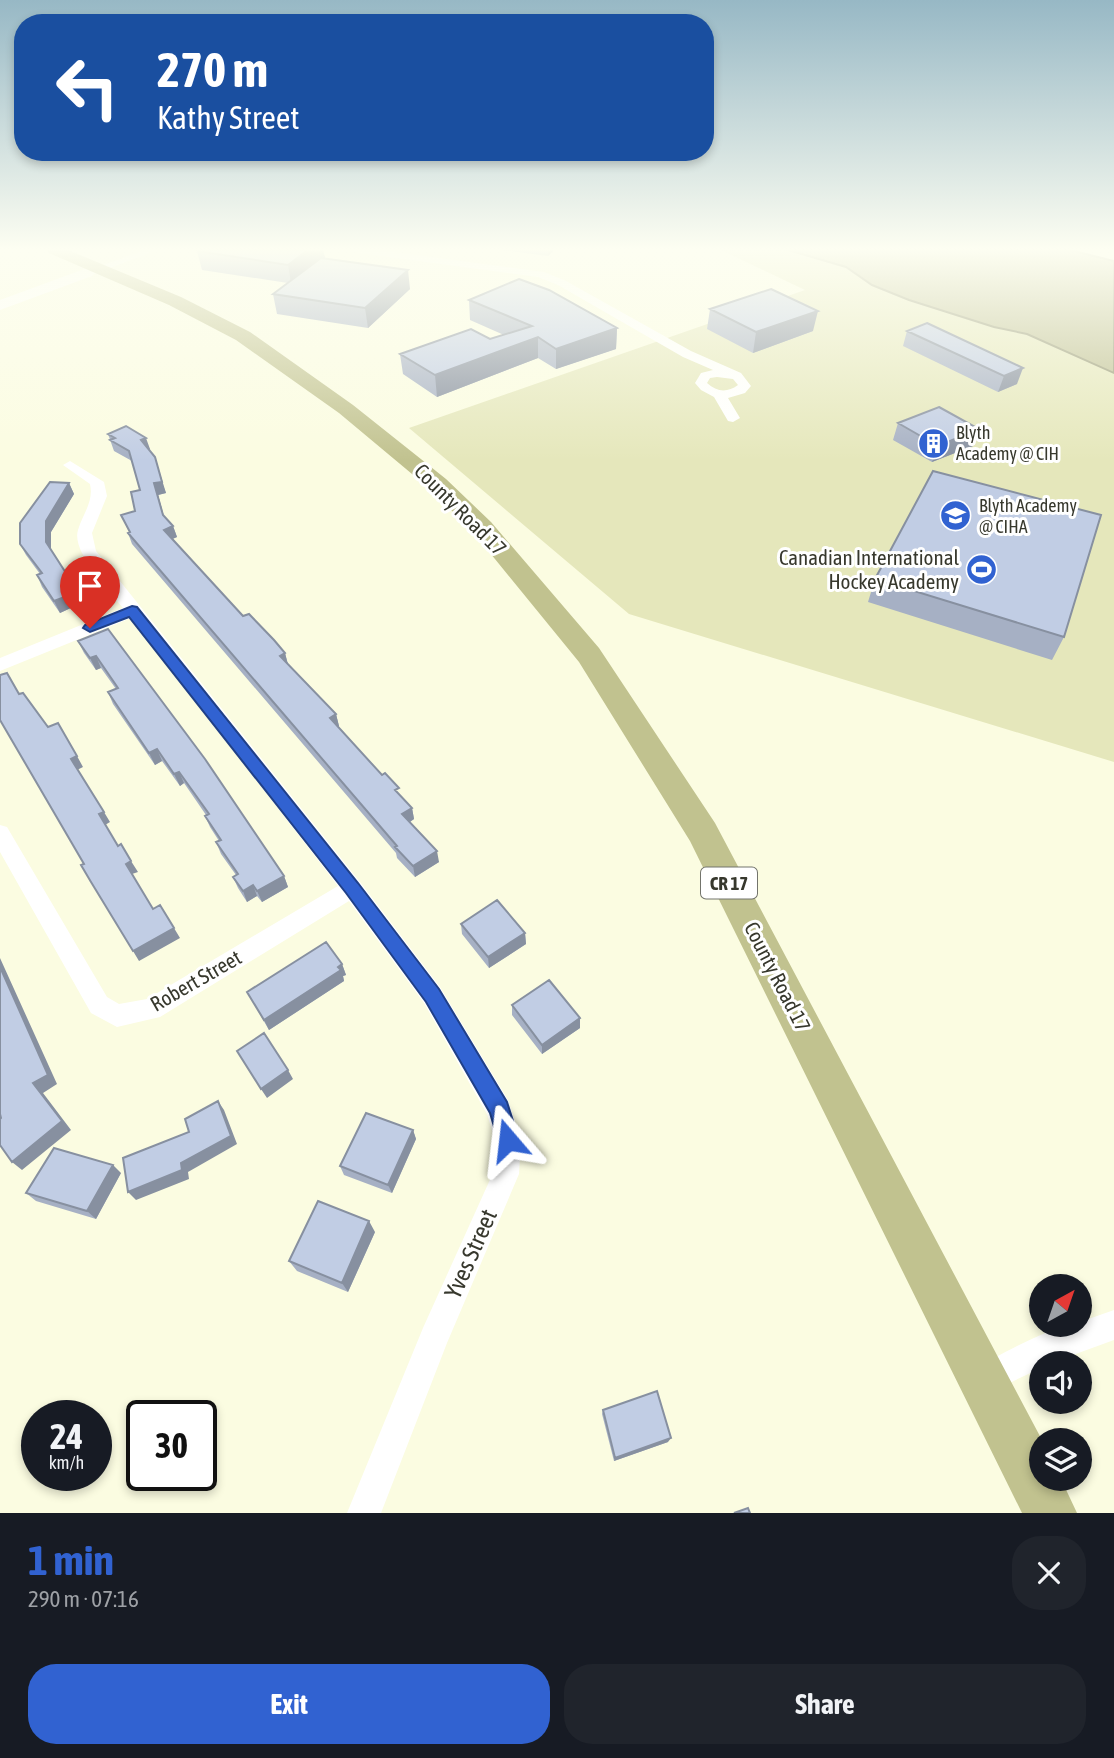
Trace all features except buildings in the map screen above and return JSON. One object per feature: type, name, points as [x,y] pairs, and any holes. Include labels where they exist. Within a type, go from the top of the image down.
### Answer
[{"type":"main road","name":"County Road 17","points":[[198,321],[270,357],[346,410],[438,484],[482,527],[589,655],[703,833],[1050,1513]]},
{"type":"street","points":[[628,321],[687,354],[745,382],[739,392],[733,416],[719,394]]},
{"type":"street","points":[[687,354],[699,365],[705,376]]},
{"type":"street","points":[[730,374],[716,373],[705,376],[702,386],[719,394],[739,392]]},
{"type":"street","name":"Yves Street","points":[[70,465],[97,482],[100,496],[84,533],[88,552],[352,888],[432,995],[499,1110],[508,1140],[506,1174],[434,1339],[364,1513]]},
{"type":"street","points":[[0,665],[132,611]]},
{"type":"street","name":"Robert Street","points":[[0,833],[99,1005],[117,1016],[152,1009],[352,888]]},
{"type":"street","points":[[984,1380],[1056,1345],[1114,1325]]},
{"type":"shaded area","points":[[717,321],[974,321],[1027,334],[1114,373],[1114,762],[629,614],[409,428]]},
{"type":"shaded area","points":[[974,321],[1114,321],[1114,373],[1027,334]]},
{"type":"place","name":"Blyth Academy @ CIH","points":[[933,443]]},
{"type":"place","name":"Blyth Academy @ CIHA","points":[[956,516]]},
{"type":"place","name":"Canadian International Hockey Academy","points":[[982,570]]},
{"type":"route","points":[[90,628],[132,611],[352,888],[432,995],[499,1110],[508,1140]]}]
